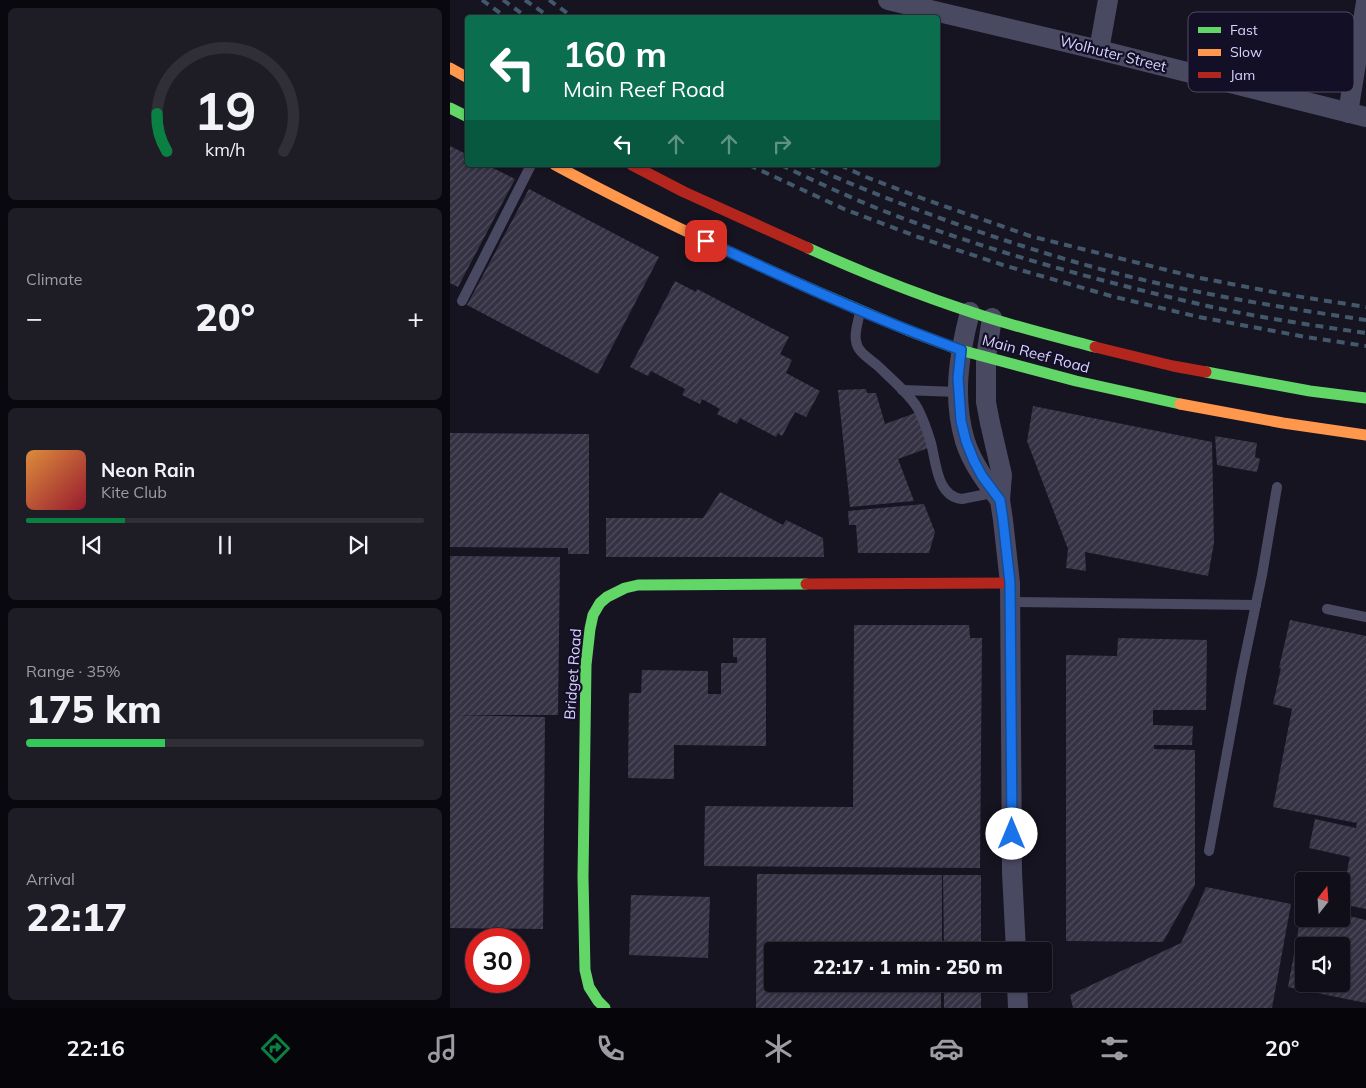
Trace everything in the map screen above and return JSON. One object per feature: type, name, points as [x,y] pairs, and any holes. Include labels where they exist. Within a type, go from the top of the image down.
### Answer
[{"type":"main road","points":[[450,68],[465,76]]},
{"type":"main road","points":[[450,108],[465,116]]},
{"type":"main road","name":"Main Reef Road","points":[[559,167],[656,218],[771,272],[961,350],[1083,383],[1169,402],[1285,424],[1366,435]]},
{"type":"main road","name":"Main Reef Road","points":[[636,167],[684,192],[842,264],[970,312],[1036,332],[1173,366],[1310,391],[1366,398]]},
{"type":"main road","name":"Bridget Road","points":[[605,1008],[598,1002],[589,988],[585,970],[583,877],[586,665],[593,615],[600,603],[615,592],[646,585],[1011,592]]},
{"type":"street","name":"Wolhuter Street","points":[[888,0],[1188,72]]},
{"type":"street","points":[[1099,50],[1108,0]]},
{"type":"street","points":[[1357,115],[1366,2]]},
{"type":"street","name":"Wolhuter Street","points":[[1266,92],[1357,115]]},
{"type":"street","points":[[970,312],[961,350],[958,378],[961,421],[966,441],[982,476],[998,495]]},
{"type":"street","points":[[992,318],[986,357],[986,402],[1002,475],[998,495],[1003,520],[1011,592],[1012,872],[1016,942]]},
{"type":"street","points":[[1017,992],[1018,1008]]},
{"type":"lane","points":[[462,300],[530,167]]},
{"type":"lane","points":[[860,310],[856,336],[857,346],[919,409],[931,442],[941,484],[946,491],[957,499],[998,495]]},
{"type":"lane","points":[[902,390],[958,392]]},
{"type":"lane","points":[[1208,851],[1262,575],[1277,487]]},
{"type":"lane","points":[[1011,592],[1256,605]]},
{"type":"lane","points":[[1326,609],[1366,617]]},
{"type":"building","points":[[450,146],[465,154],[465,167],[491,167],[515,179],[458,287],[450,283]]},
{"type":"building","points":[[529,189],[659,257],[598,374],[467,305]]},
{"type":"building","points":[[675,281],[696,292],[697,289],[789,337],[780,354],[792,360],[786,373],[820,391],[806,417],[795,412],[782,436],[778,433],[776,437],[740,418],[737,424],[717,414],[720,409],[702,399],[700,404],[682,395],[685,389],[651,371],[648,376],[630,367]]},
{"type":"building","points":[[866,389],[867,393],[876,393],[885,424],[918,412],[931,447],[898,459],[914,501],[850,507],[838,390]]},
{"type":"building","points":[[1033,406],[1212,442],[1214,543],[1208,576],[1085,552],[1086,571],[1066,568],[1068,549],[1027,441]]},
{"type":"building","points":[[450,433],[589,434],[589,554],[568,554],[568,548],[450,547]]},
{"type":"building","points":[[1215,436],[1257,443],[1255,457],[1260,459],[1257,472],[1217,465]]},
{"type":"building","points":[[720,492],[783,525],[786,520],[823,538],[824,557],[606,557],[606,518],[703,518]]},
{"type":"building","points":[[924,504],[935,532],[929,553],[858,553],[856,525],[849,525],[848,511]]},
{"type":"building","points":[[450,556],[560,557],[558,715],[454,715],[545,717],[543,929],[450,928]]},
{"type":"building","points":[[1290,620],[1366,636],[1366,909],[1350,906],[1350,872],[1347,872],[1350,857],[1309,848],[1315,819],[1356,828],[1357,823],[1273,807],[1292,709],[1273,704],[1281,668],[1279,668]]},
{"type":"building","points":[[854,625],[969,625],[970,638],[982,638],[980,868],[704,866],[705,806],[853,807]]},
{"type":"building","points":[[733,638],[766,638],[766,746],[674,745],[674,779],[628,778],[629,693],[641,693],[642,670],[708,671],[708,694],[721,694],[721,663],[737,663],[737,657],[733,657]]},
{"type":"building","points":[[1118,638],[1207,640],[1206,710],[1153,710],[1153,725],[1193,726],[1192,745],[1154,745],[1154,749],[1195,750],[1195,885],[1163,942],[1066,941],[1066,655],[1117,656]]},
{"type":"building","points":[[757,874],[942,875],[942,942],[764,942],[764,992],[941,992],[941,1008],[756,1008]]},
{"type":"building","points":[[943,875],[981,875],[981,942],[944,942]]},
{"type":"building","points":[[1206,887],[1291,904],[1272,1008],[1073,1008],[1070,995],[1181,943]]},
{"type":"building","points":[[631,895],[710,897],[708,958],[629,955]]},
{"type":"building","points":[[1350,916],[1366,920],[1366,1003],[1312,992],[1350,992],[1350,937],[1297,937],[1299,928],[1350,928]]},
{"type":"building","points":[[1295,948],[1295,988],[1288,987]]},
{"type":"building","points":[[944,992],[981,992],[981,1008],[944,1008]]},
{"type":"railway","points":[[482,0],[503,15]]},
{"type":"railway","points":[[503,0],[524,15]]},
{"type":"railway","points":[[525,0],[547,15]]},
{"type":"railway","points":[[549,0],[570,15]]},
{"type":"railway","points":[[753,167],[844,209],[918,237],[1003,265],[1111,296],[1199,317],[1366,346]]},
{"type":"railway","points":[[785,167],[899,217],[1056,268],[1220,309],[1366,333]]},
{"type":"railway","points":[[813,167],[868,191],[971,229],[1085,265],[1214,295],[1366,320]]},
{"type":"railway","points":[[844,167],[924,199],[1030,236],[1195,277],[1366,307]]},
{"type":"traffic: fast","points":[[450,108],[465,116]]},
{"type":"traffic: fast","points":[[808,248],[848,266],[950,305],[1017,326],[1095,347]]},
{"type":"traffic: fast","points":[[816,291],[907,330],[960,350],[1076,381],[1180,404]]},
{"type":"traffic: fast","points":[[1206,372],[1310,391],[1366,398]]},
{"type":"traffic: fast","points":[[605,1008],[589,987],[585,970],[583,877],[586,665],[593,615],[600,603],[607,597],[625,588],[638,585],[806,584]]},
{"type":"traffic: slow","points":[[450,68],[465,76]]},
{"type":"traffic: slow","points":[[559,167],[684,231],[816,291]]},
{"type":"traffic: slow","points":[[1180,404],[1283,423],[1366,435]]},
{"type":"traffic: jam","points":[[636,167],[684,192],[808,248]]},
{"type":"traffic: jam","points":[[1095,347],[1206,372]]},
{"type":"traffic: jam","points":[[806,584],[1010,583]]},
{"type":"route","points":[[706,241],[771,272],[879,319],[961,350],[958,400],[961,421],[974,461],[982,476],[1000,500],[1010,583],[1012,834]]}]
